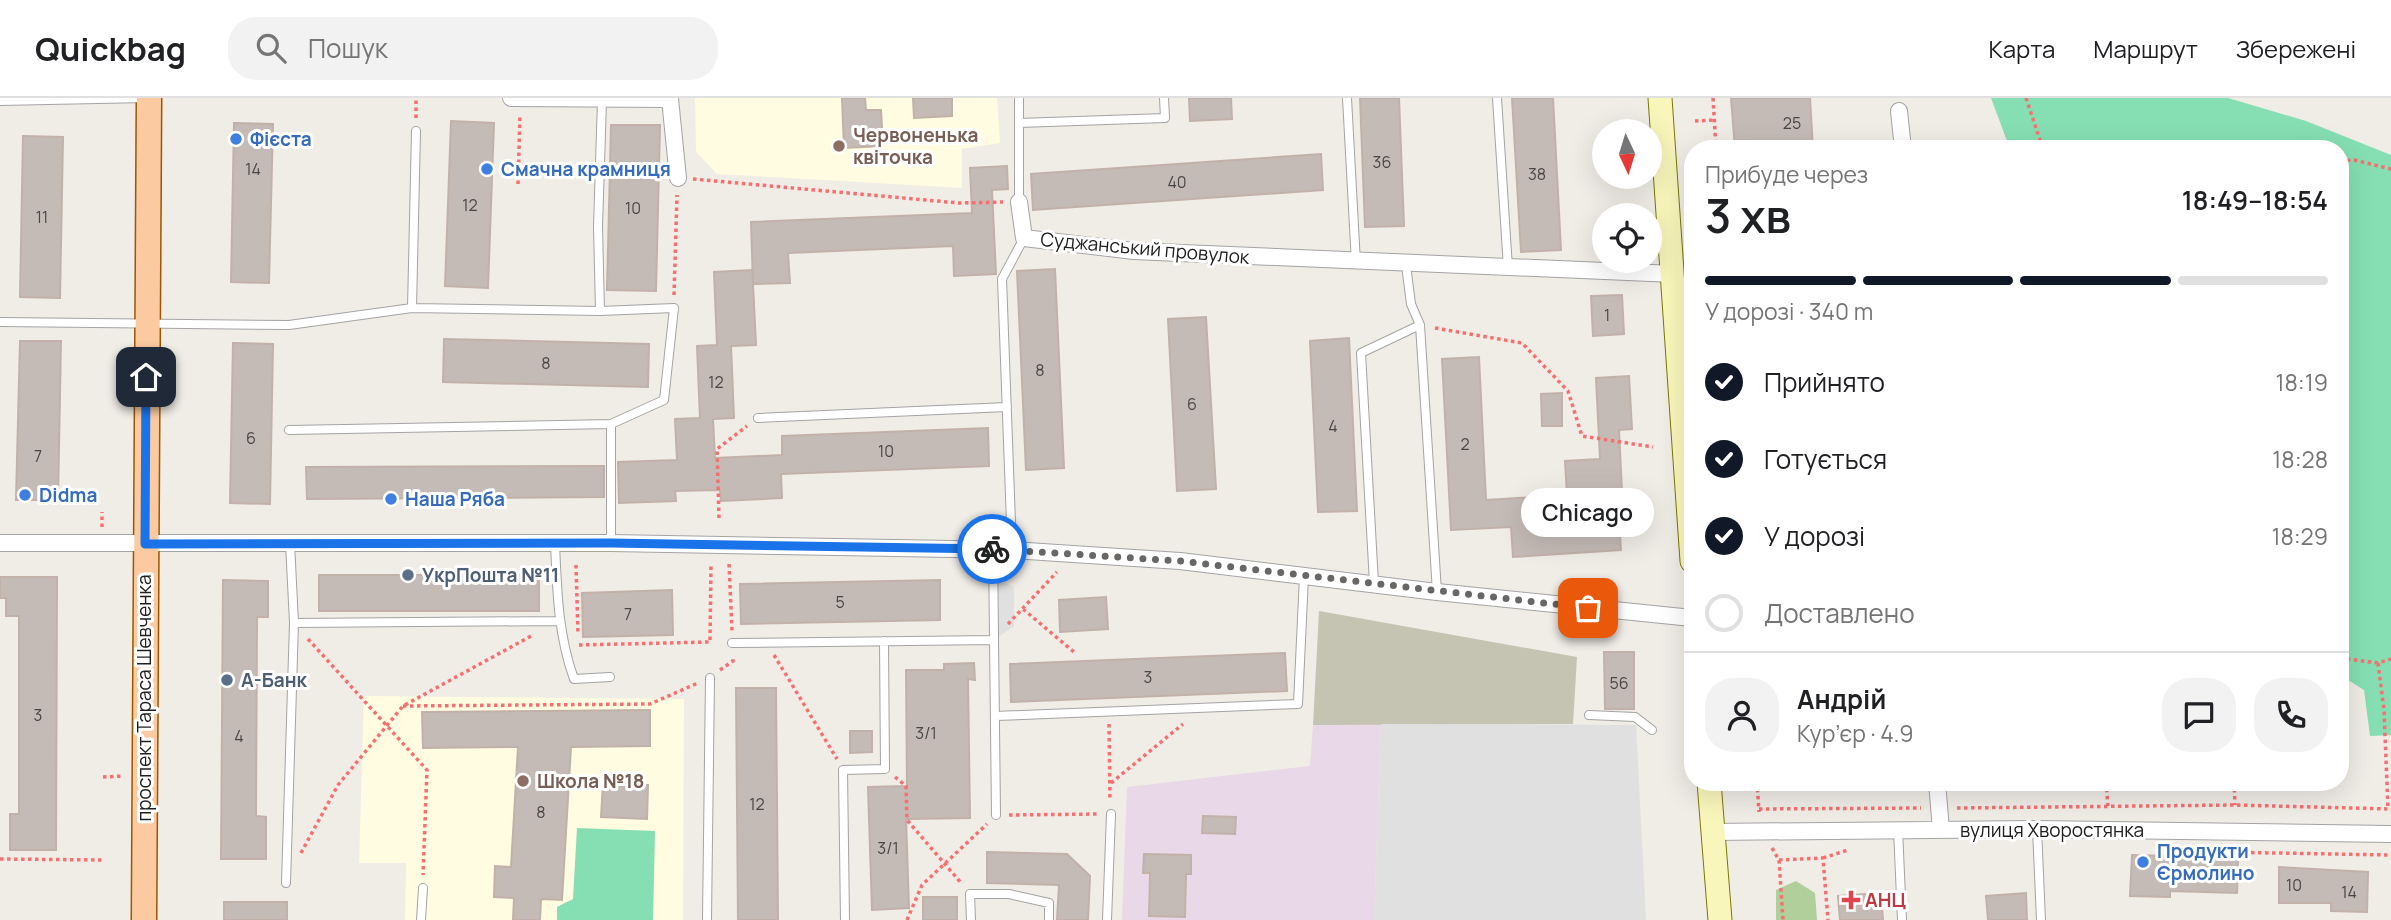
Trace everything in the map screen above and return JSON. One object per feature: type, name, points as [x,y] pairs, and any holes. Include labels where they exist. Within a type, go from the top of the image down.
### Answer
[{"type":"main road","name":"проспект Тараса Шевченка","points":[[144,920],[149,98]]},
{"type":"main road","points":[[1660,98],[1684,433]]},
{"type":"main road","points":[[1710,791],[1720,920]]},
{"type":"street","points":[[149,98],[159,98]]},
{"type":"street","points":[[510,98],[670,99],[678,178]]},
{"type":"street","points":[[1901,104],[1903,140]]},
{"type":"street","name":"Суджанський провулок","points":[[1019,202],[1024,238],[1134,251],[1356,263],[1674,274]]},
{"type":"street","points":[[0,543],[611,543],[1012,550],[1180,561],[1437,592],[1684,617]]},
{"type":"street","points":[[1938,791],[1941,830]]},
{"type":"street","name":"вулиця Хворостянка","points":[[1712,832],[2037,829],[2391,834]]},
{"type":"lane","points":[[0,101],[149,98]]},
{"type":"lane","points":[[1019,98],[1019,202]]},
{"type":"lane","points":[[1019,123],[1165,118],[1164,98]]},
{"type":"lane","points":[[1347,98],[1356,263]]},
{"type":"lane","points":[[1497,98],[1508,268]]},
{"type":"lane","points":[[600,311],[598,227],[602,100]]},
{"type":"lane","points":[[412,308],[416,131]]},
{"type":"lane","points":[[1012,550],[1002,279],[1024,238]]},
{"type":"lane","points":[[1406,265],[1411,304],[1420,325],[1437,592]]},
{"type":"lane","points":[[0,322],[289,325],[412,308],[600,311],[674,307],[664,400],[611,424],[289,430]]},
{"type":"lane","points":[[1374,583],[1361,353],[1420,325]]},
{"type":"lane","points":[[758,418],[1007,407]]},
{"type":"lane","points":[[611,424],[611,543]]},
{"type":"lane","points":[[286,883],[294,623],[290,543]]},
{"type":"lane","points":[[555,543],[559,621],[564,651],[574,679],[610,677]]},
{"type":"lane","points":[[993,550],[996,816]]},
{"type":"lane","points":[[996,716],[1298,704],[1304,575]]},
{"type":"lane","points":[[294,623],[559,621]]},
{"type":"lane","points":[[732,643],[994,640]]},
{"type":"lane","points":[[845,920],[843,770],[885,769],[884,641]]},
{"type":"lane","points":[[707,920],[710,678]]},
{"type":"lane","points":[[1589,715],[1635,717],[1652,730]]},
{"type":"lane","points":[[1107,920],[1111,814]]},
{"type":"lane","points":[[2037,829],[2041,920]]},
{"type":"lane","points":[[1898,830],[1902,920]]},
{"type":"lane","points":[[421,920],[423,888]]},
{"type":"lane","points":[[971,920],[970,894],[1009,894],[1049,903],[1049,920]]},
{"type":"path","points":[[416,98],[416,131]]},
{"type":"path","points":[[518,184],[521,98]]},
{"type":"path","points":[[1713,98],[1716,140]]},
{"type":"path","points":[[2026,98],[2040,140]]},
{"type":"path","points":[[1695,121],[1715,120]]},
{"type":"path","points":[[2349,160],[2391,169]]},
{"type":"path","points":[[674,307],[678,178],[959,203],[1019,202]]},
{"type":"path","points":[[1420,325],[1522,343],[1568,391],[1582,436],[1653,447]]},
{"type":"path","points":[[719,518],[717,449],[758,418]]},
{"type":"path","points":[[576,565],[579,646],[710,642],[711,563]]},
{"type":"path","points":[[403,705],[650,704],[710,678],[733,660],[730,564]]},
{"type":"path","points":[[994,640],[1057,572]]},
{"type":"path","points":[[1023,609],[1073,652]]},
{"type":"path","points":[[286,883],[338,785],[403,705],[559,621]]},
{"type":"path","points":[[294,623],[427,770],[423,888]]},
{"type":"path","points":[[766,643],[843,770]]},
{"type":"path","points":[[2349,659],[2378,663],[2391,659]]},
{"type":"path","points":[[1759,809],[2235,805],[2389,809],[2384,710],[2378,663]]},
{"type":"path","points":[[1110,784],[1153,751],[1200,708]]},
{"type":"path","points":[[907,920],[922,885],[996,816],[1111,814],[1109,711]]},
{"type":"path","points":[[885,769],[906,786],[907,820],[970,894]]},
{"type":"path","points":[[1758,791],[1761,830],[1779,860],[1783,920]]},
{"type":"path","points":[[2107,791],[2108,806]]},
{"type":"path","points":[[2234,791],[2235,805]]},
{"type":"path","points":[[1779,860],[1823,858],[1851,849]]},
{"type":"path","points":[[2160,851],[2391,855]]},
{"type":"path","points":[[1823,858],[1828,920]]},
{"type":"path","points":[[0,859],[104,860]]},
{"type":"shaded area","name":"Червоненька квіточка","points":[[695,98],[997,98],[1000,143],[962,149],[962,188],[717,174],[696,152]]},
{"type":"shaded area","points":[[993,577],[1014,587],[1014,626],[994,640]]},
{"type":"shaded area","points":[[1319,611],[1577,657],[1573,724],[1313,725]]},
{"type":"shaded area","name":"Школа №18","points":[[364,696],[684,699],[683,920],[405,920],[406,863],[359,863]]},
{"type":"shaded area","points":[[1381,724],[1374,920],[1122,920],[1127,787],[1310,766],[1313,725]]},
{"type":"shaded area","points":[[1381,724],[1636,725],[1646,920],[1374,920]]},
{"type":"green space","points":[[1991,98],[2228,98],[2306,121],[2391,155],[2391,735],[2370,736],[2364,690],[2349,681],[2349,140],[2007,140]]},
{"type":"green space","points":[[577,828],[655,831],[653,920],[557,920],[557,907],[573,899]]},
{"type":"green space","points":[[1796,881],[1815,893],[1817,920],[1776,920],[1776,890]]},
{"type":"building","points":[[842,98],[865,98],[866,110],[881,110],[883,146],[844,148]]},
{"type":"building","points":[[913,98],[952,98],[952,116],[914,118]]},
{"type":"building","points":[[1189,98],[1231,98],[1232,119],[1190,121]]},
{"type":"building","points":[[1360,98],[1399,98],[1404,226],[1365,227]]},
{"type":"building","points":[[1512,98],[1553,98],[1561,250],[1521,252]]},
{"type":"building","points":[[1731,98],[1810,98],[1812,140],[1734,140]]},
{"type":"building","points":[[451,121],[494,123],[488,288],[445,286]]},
{"type":"building","points":[[234,123],[273,124],[269,283],[231,282]]},
{"type":"building","points":[[611,125],[660,125],[656,291],[607,290]]},
{"type":"building","points":[[23,136],[63,137],[60,298],[20,297]]},
{"type":"building","points":[[1321,154],[1323,190],[1033,210],[1031,174]]},
{"type":"building","points":[[1007,166],[1008,189],[992,190],[996,274],[954,276],[953,246],[788,253],[790,283],[753,284],[756,345],[731,346],[734,418],[713,419],[715,458],[782,455],[782,436],[988,428],[989,466],[781,474],[782,498],[721,501],[720,490],[675,491],[676,501],[619,503],[618,462],[677,460],[675,419],[700,418],[697,346],[717,345],[714,272],[753,270],[751,222],[972,213],[970,168]]},
{"type":"building","points":[[1055,269],[1064,468],[1026,470],[1017,271]]},
{"type":"building","points":[[1622,295],[1624,334],[1593,336],[1591,296]]},
{"type":"building","points":[[1206,317],[1216,489],[1177,491],[1168,319]]},
{"type":"building","points":[[1349,338],[1357,511],[1318,512],[1310,341]]},
{"type":"building","points":[[444,339],[649,344],[648,387],[443,382]]},
{"type":"building","points":[[20,341],[61,341],[58,500],[16,500]]},
{"type":"building","points":[[233,343],[273,344],[270,504],[230,503]]},
{"type":"building","points":[[1479,357],[1486,500],[1567,495],[1565,461],[1600,459],[1596,378],[1629,376],[1632,429],[1619,430],[1622,492],[1617,492],[1621,550],[1513,557],[1511,527],[1451,530],[1442,359]]},
{"type":"building","points":[[1562,393],[1562,426],[1542,426],[1541,394]]},
{"type":"building","points":[[604,466],[604,497],[307,499],[306,467]]},
{"type":"building","points":[[319,575],[539,575],[539,611],[319,611]]},
{"type":"building","points":[[0,577],[57,577],[56,850],[10,850],[10,814],[19,814],[19,616],[6,616],[6,598],[0,598]]},
{"type":"building","points":[[223,580],[268,581],[268,617],[257,617],[256,816],[266,817],[266,859],[221,859]]},
{"type":"building","points":[[940,580],[940,620],[741,624],[740,584]]},
{"type":"building","points":[[672,590],[673,635],[583,637],[582,593]]},
{"type":"building","points":[[1106,597],[1108,629],[1060,632],[1059,600]]},
{"type":"building","points":[[1604,652],[1634,652],[1634,709],[1605,709]]},
{"type":"building","points":[[1285,653],[1287,691],[1011,702],[1010,664]]},
{"type":"building","points":[[974,663],[975,680],[968,679],[970,818],[906,819],[909,908],[872,910],[868,787],[907,786],[906,670],[944,670],[944,664]]},
{"type":"building","points":[[736,688],[776,688],[778,920],[738,920]]},
{"type":"building","points":[[650,710],[650,746],[571,747],[562,900],[541,899],[540,920],[513,920],[514,898],[494,897],[495,866],[511,867],[518,747],[423,748],[422,712]]},
{"type":"building","points":[[850,731],[872,731],[872,752],[850,753]]},
{"type":"building","points":[[603,783],[648,785],[647,819],[601,817]]},
{"type":"building","points":[[1203,816],[1236,817],[1235,834],[1202,833]]},
{"type":"building","points":[[987,852],[1067,854],[1090,876],[1088,920],[1057,920],[1059,885],[987,883]]},
{"type":"building","points":[[1144,854],[1191,855],[1191,874],[1186,874],[1185,917],[1149,916],[1150,873],[1143,873]]},
{"type":"building","points":[[2132,855],[2238,858],[2237,893],[2170,891],[2170,897],[2130,896]]},
{"type":"building","points":[[2279,867],[2368,872],[2367,912],[2331,911],[2331,903],[2279,903]]},
{"type":"building","points":[[1881,893],[1883,920],[1840,920],[1838,896]]},
{"type":"building","points":[[2026,893],[2027,920],[1988,920],[1986,896]]},
{"type":"building","points":[[923,897],[957,897],[957,920],[923,920]]},
{"type":"building","points":[[224,902],[287,902],[287,920],[224,920]]},
{"type":"way so far","points":[[992,549],[1180,561],[1588,608]]},
{"type":"place","name":"Фієста","points":[[236,139]]},
{"type":"place","name":"Червоненька квіточка","points":[[839,146]]},
{"type":"place","name":"Смачна крамниця","points":[[487,169]]},
{"type":"place","name":"Didma","points":[[25,495]]},
{"type":"place","name":"Наша Ряба","points":[[391,499]]},
{"type":"place","name":"УкрПошта №11","points":[[408,575]]},
{"type":"place","name":"Chicago","points":[[1588,608]]},
{"type":"place","name":"А-Банк","points":[[227,680]]},
{"type":"place","name":"Школа №18","points":[[523,781]]},
{"type":"place","name":"Продукти Єрмолино","points":[[2143,862]]},
{"type":"place","name":"АНЦ","points":[[1851,900]]},
{"type":"route","points":[[146,377],[145,544],[611,543],[992,549]]}]
